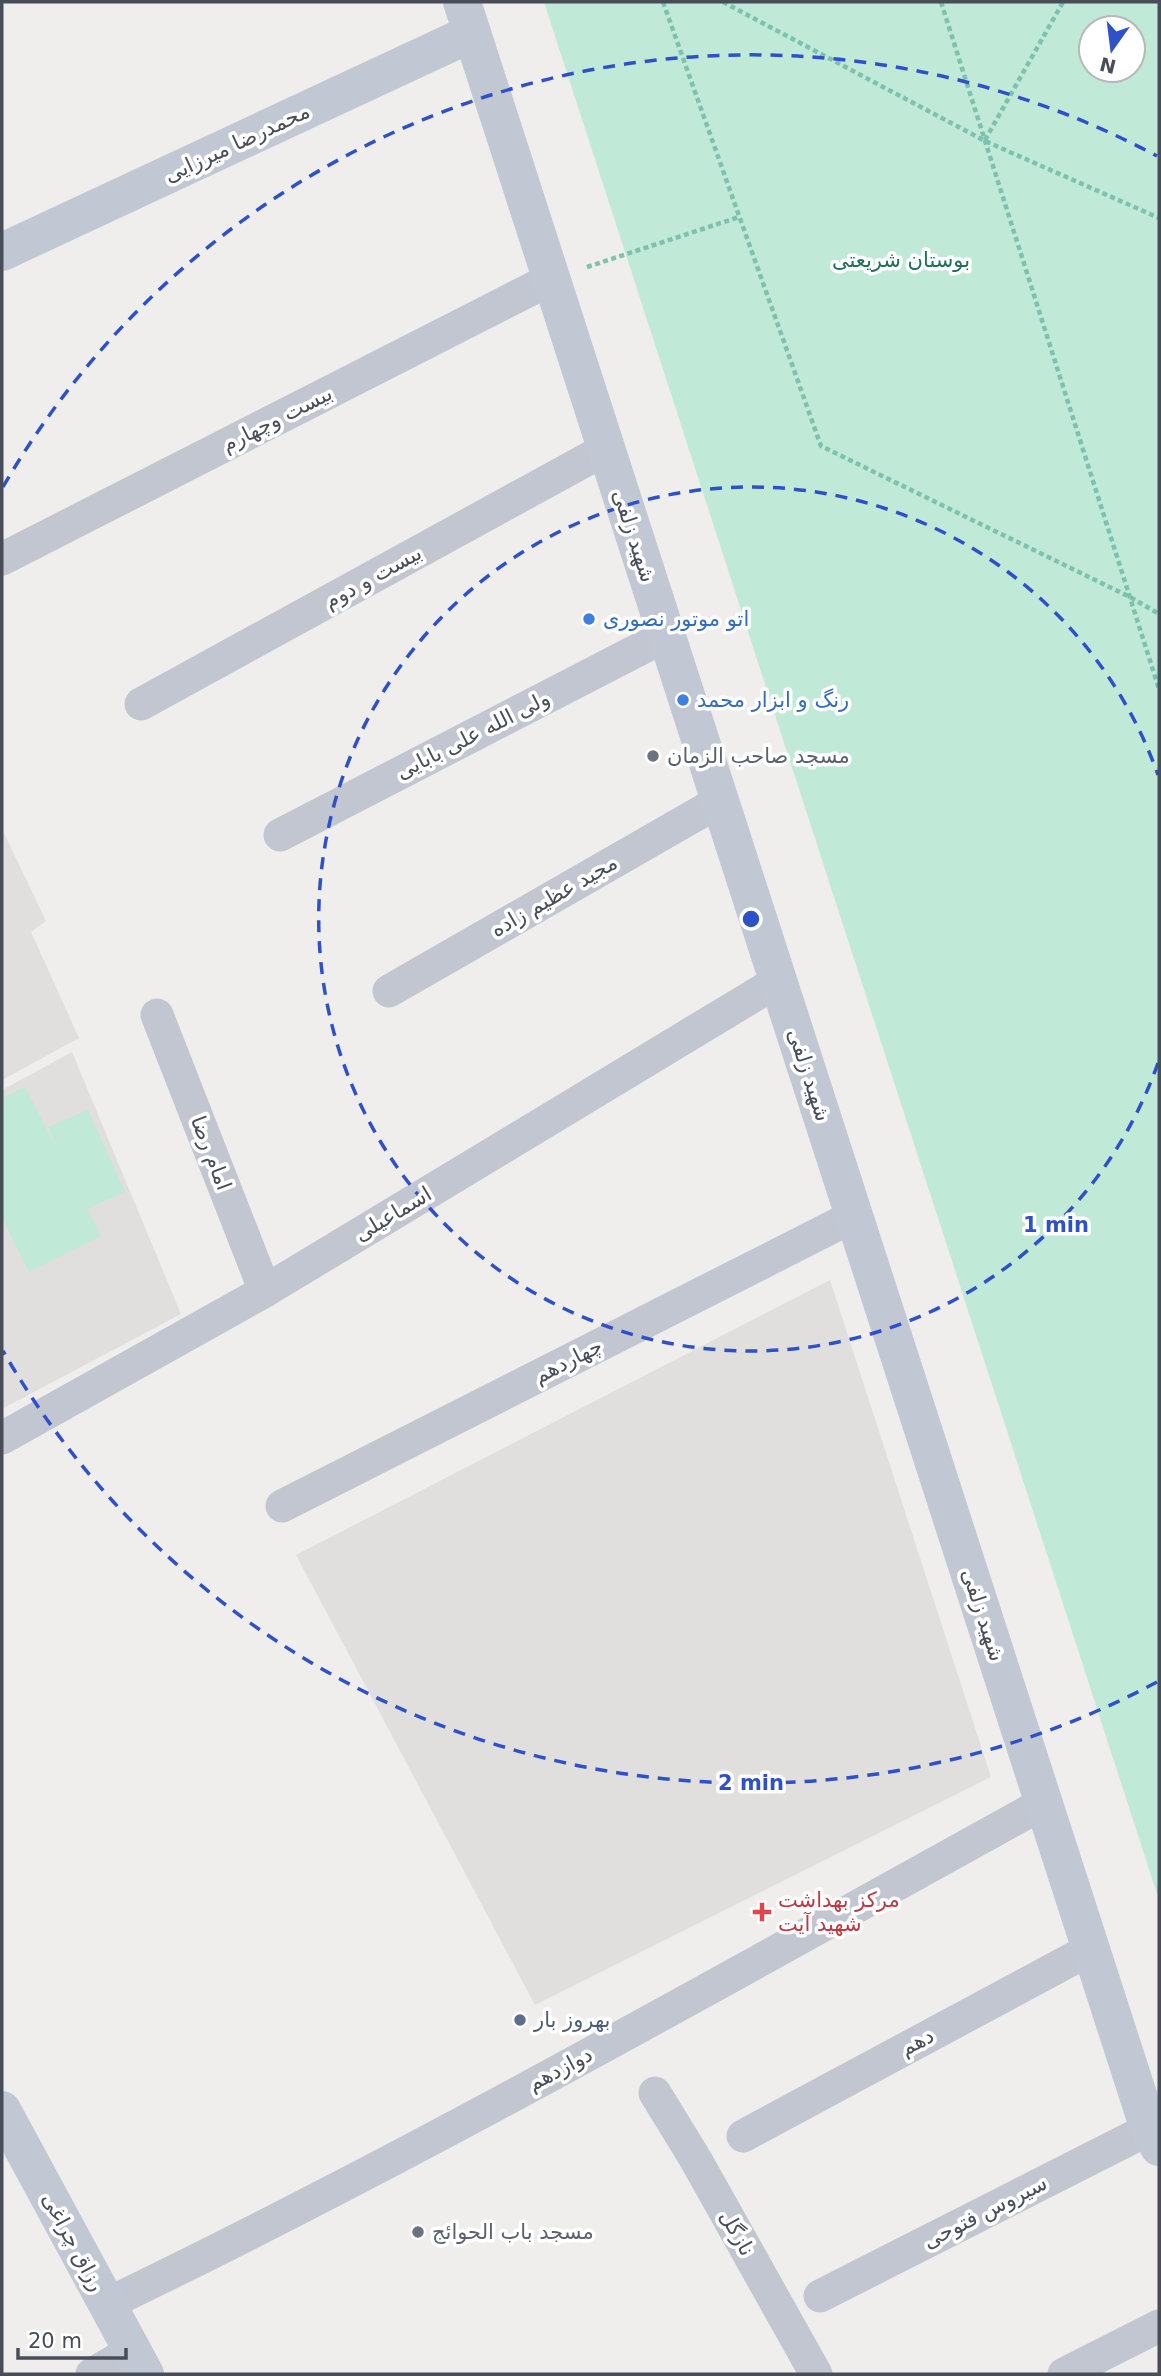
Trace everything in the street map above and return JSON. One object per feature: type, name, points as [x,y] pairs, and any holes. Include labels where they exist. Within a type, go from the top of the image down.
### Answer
[{"type":"main road","name":"محمدرضا میرزایی","points":[[2,252],[467,18]]},
{"type":"main road","name":"شهید زلفی","points":[[467,18],[1154,2138]]},
{"type":"main road","name":"رزاق چراغی","points":[[2,2110],[12,2152],[107,2304],[139,2363]]},
{"type":"street","name":"بیست وچهارم","points":[[2,559],[551,279]]},
{"type":"street","name":"بیست و دوم","points":[[141,704],[606,449]]},
{"type":"street","name":"ولی الله علی‌ بابایی","points":[[280,835],[667,635]]},
{"type":"street","name":"مجید عظیم زاده","points":[[389,991],[720,800]]},
{"type":"street","name":"اسماعیلی","points":[[2,1438],[265,1291],[778,981]]},
{"type":"street","name":"امام رضا","points":[[157,1015],[265,1291]]},
{"type":"street","name":"چهاردهم","points":[[282,1506],[854,1216]]},
{"type":"street","name":"دوازدهم","points":[[107,2304],[255,2232],[623,2035],[1044,1803]]},
{"type":"street","name":"دهم","points":[[743,2136],[1091,1949]]},
{"type":"street","name":"نازگل","points":[[655,2093],[696,2160],[816,2374]]},
{"type":"street","name":"سیروس فتوحی","points":[[820,2295],[1154,2138]]},
{"type":"street","points":[[1064,2374],[1159,2326]]},
{"type":"street","points":[[92,2374],[139,2363]]},
{"type":"path","points":[[663,2],[821,446],[1130,597],[1159,614]]},
{"type":"path","points":[[723,2],[985,141],[1159,218]]},
{"type":"path","points":[[941,2],[1159,690]]},
{"type":"path","points":[[985,141],[1063,2]]},
{"type":"path","points":[[551,279],[739,217]]},
{"type":"shaded area","points":[[2,829],[46,921],[31,932],[79,1038],[2,1080]]},
{"type":"shaded area","points":[[72,1052],[181,1314],[2,1409],[2,1090]]},
{"type":"shaded area","points":[[830,1280],[991,1777],[535,2005],[296,1555]]},
{"type":"green space","name":"بوستان شریعتی","points":[[544,2],[1159,2],[1159,1900]]},
{"type":"green space","points":[[25,1087],[58,1151],[48,1127],[88,1110],[125,1192],[87,1209],[101,1236],[29,1272],[2,1218],[2,1098]]},
{"type":"place","name":"اتو موتور نصوری","points":[[589,619]]},
{"type":"place","name":"رنگ و ابزار محمد","points":[[683,700]]},
{"type":"place","name":"مسجد صاحب الزمان","points":[[653,756]]},
{"type":"place","name":"مرکز بهداشت شهید آیت","points":[[762,1912]]},
{"type":"place","name":"بهروز بار","points":[[520,2020]]},
{"type":"place","name":"مسجد باب الحوائج","points":[[418,2232]]}]
